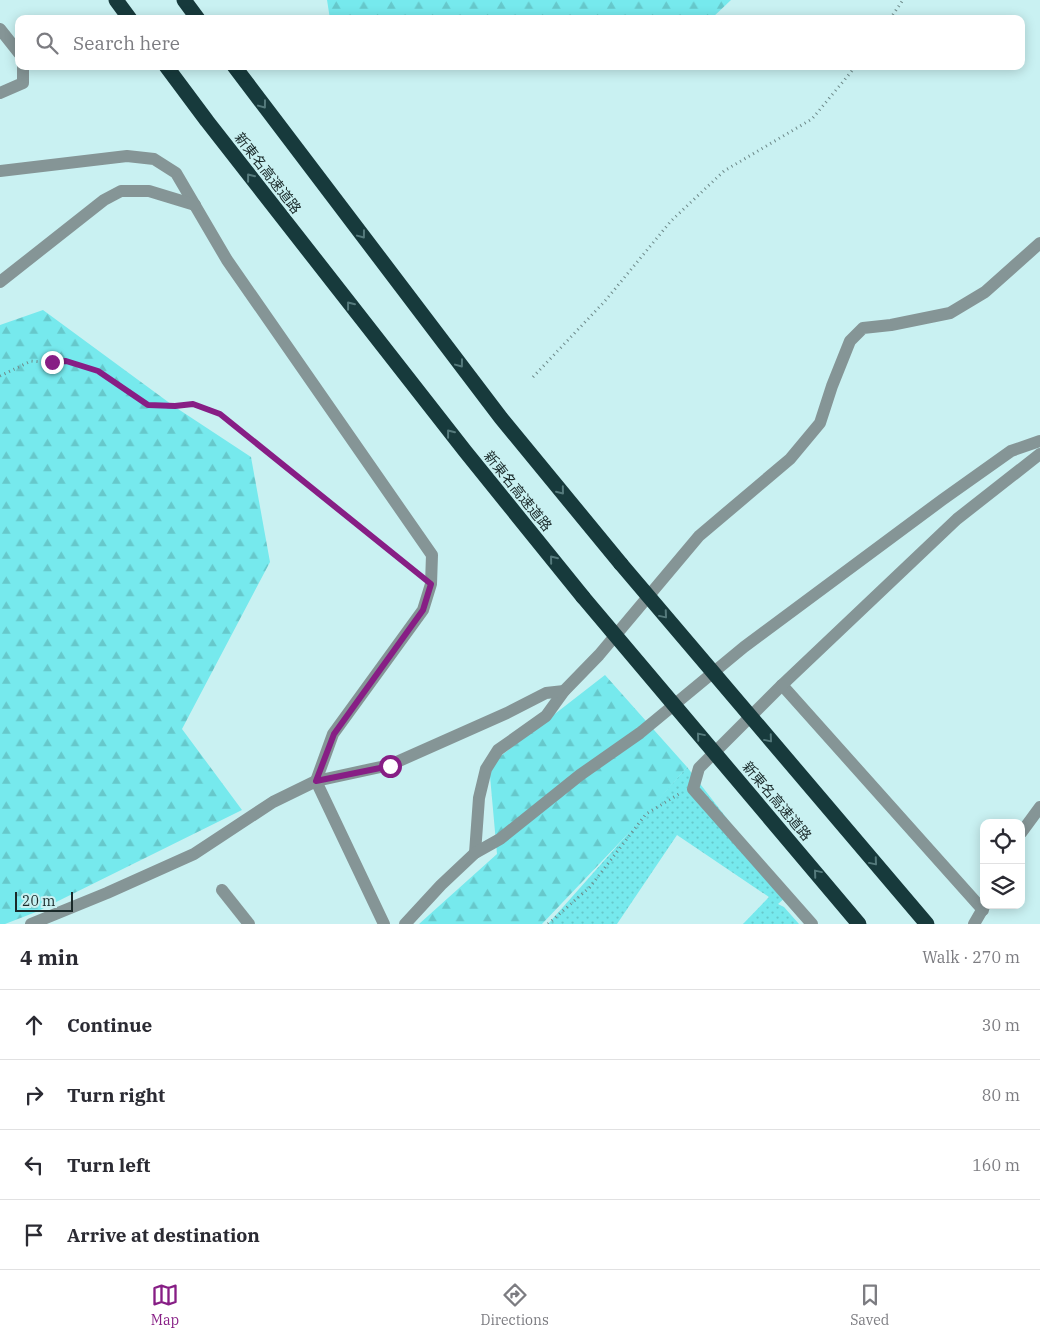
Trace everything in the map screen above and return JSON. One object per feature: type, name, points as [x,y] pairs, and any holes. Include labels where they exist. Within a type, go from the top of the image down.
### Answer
[{"type":"highway","points":[[116,0],[127,15]]},
{"type":"highway","points":[[184,0],[195,15]]},
{"type":"highway","name":"新東名高速道路","points":[[169,70],[465,451],[583,597],[859,924]]},
{"type":"highway","points":[[237,70],[501,418],[621,564],[926,924]]},
{"type":"street","points":[[0,29],[15,48]]},
{"type":"street","points":[[0,93],[23,83],[23,70]]},
{"type":"street","points":[[0,171],[127,156],[154,159],[176,173],[227,260],[432,556],[431,584],[423,610],[334,734],[316,781],[384,924]]},
{"type":"street","points":[[0,282],[104,200],[121,191],[149,191],[195,205]]},
{"type":"street","points":[[475,853],[479,798],[486,769],[498,750],[546,716],[564,690],[599,654],[699,536],[790,459],[820,424],[832,386],[850,341],[863,328],[950,314],[985,292],[1040,243]]},
{"type":"street","points":[[405,924],[441,885],[475,853],[500,839],[580,775],[640,733],[744,648],[942,500],[1011,451],[1040,441]]},
{"type":"street","points":[[812,924],[693,789],[699,768],[782,685],[957,519],[1040,454]]},
{"type":"street","points":[[782,685],[980,903]]},
{"type":"street","points":[[31,924],[107,893],[194,854],[273,802],[316,781],[390,766],[507,713],[546,693],[564,690]]},
{"type":"street","points":[[1025,828],[1040,807]]},
{"type":"street","points":[[222,890],[249,924]]},
{"type":"street","points":[[974,924],[983,909]]},
{"type":"path","points":[[893,15],[903,0]]},
{"type":"path","points":[[534,377],[605,301],[671,221],[724,171],[812,119],[853,70]]},
{"type":"path","points":[[0,376],[31,361],[66,361],[98,371],[148,405],[175,406],[193,404],[220,414],[431,584]]},
{"type":"path","points":[[548,924],[590,888],[646,814],[694,784]]},
{"type":"green space","points":[[327,0],[731,0],[715,15],[329,15]]},
{"type":"green space","points":[[43,310],[175,407],[251,457],[270,562],[182,729],[242,810],[36,912],[5,924],[0,924],[0,325]]},
{"type":"green space","points":[[605,675],[687,767],[642,819],[542,924],[419,924],[497,854],[489,765]]},
{"type":"green space","points":[[687,767],[787,896],[778,904],[784,907],[799,924],[743,924],[769,897],[677,835],[617,924],[548,924]]},
{"type":"route","points":[[52,362],[66,361],[98,371],[148,405],[175,406],[193,404],[220,414],[431,584],[423,610],[334,734],[316,781],[390,766]]}]
